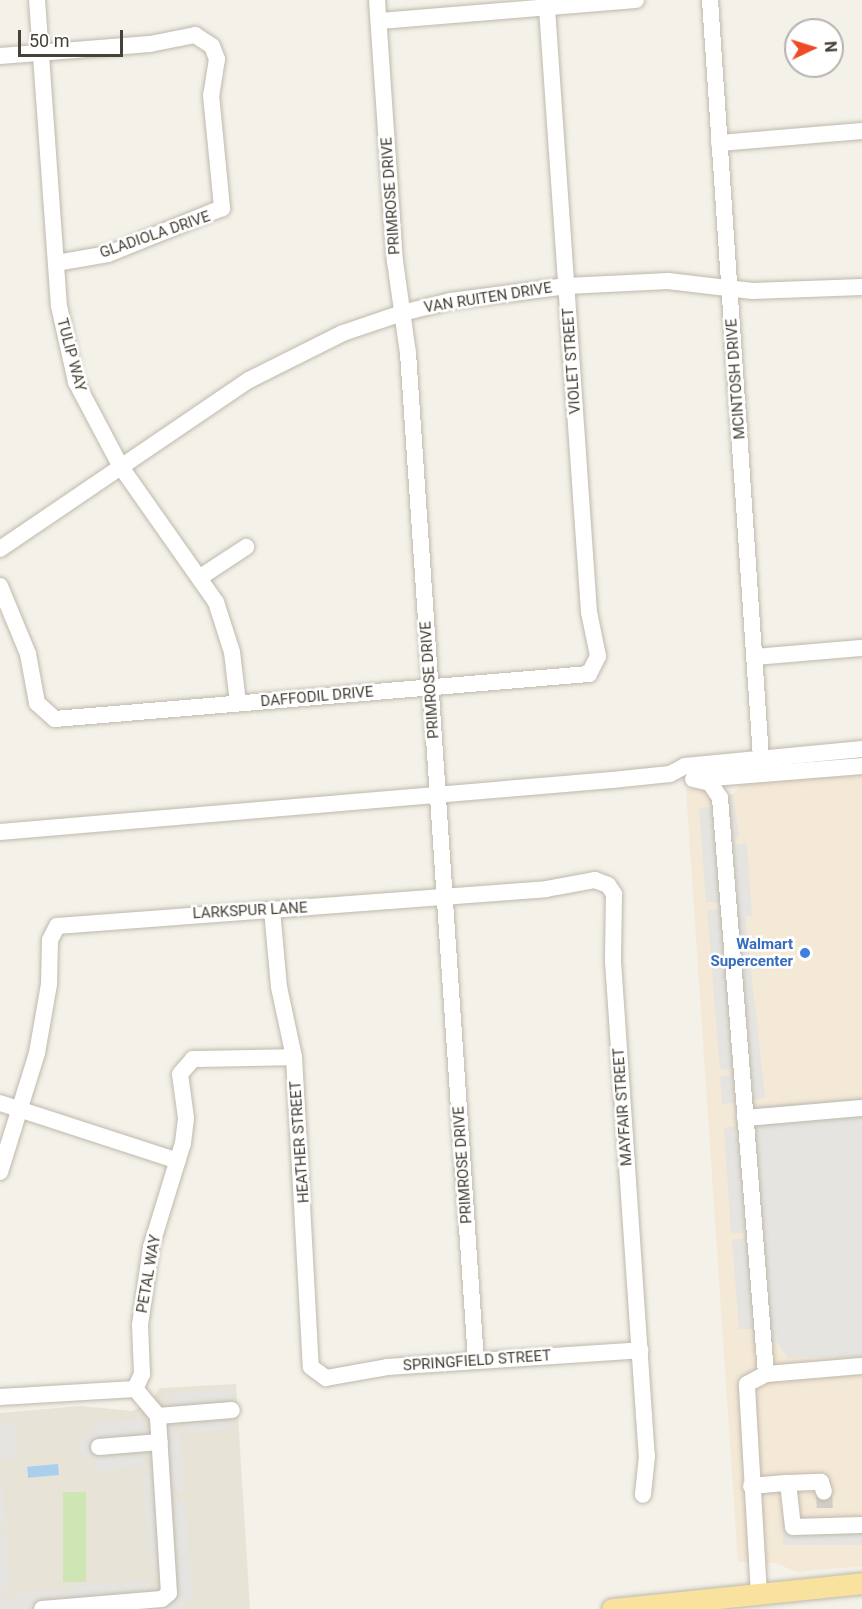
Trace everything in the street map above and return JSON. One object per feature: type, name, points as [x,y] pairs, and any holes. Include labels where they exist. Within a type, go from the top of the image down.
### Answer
[{"type":"main road","points":[[612,1609],[862,1584]]},
{"type":"street","name":"TULIP WAY","points":[[37,0],[56,263],[76,382],[121,467],[202,576],[225,625],[238,703]]},
{"type":"street","name":"PRIMROSE DRIVE","points":[[377,0],[431,687],[476,1361]]},
{"type":"street","points":[[379,21],[636,0]]},
{"type":"street","name":"MCINTOSH DRIVE","points":[[710,0],[761,758]]},
{"type":"street","name":"VIOLET STREET","points":[[548,8],[590,612],[598,656],[589,674]]},
{"type":"street","name":"GLADIOLA DRIVE","points":[[41,53],[195,35],[205,40],[217,59],[211,95],[222,208],[108,254],[56,263]]},
{"type":"street","points":[[0,56],[41,53]]},
{"type":"street","points":[[719,143],[862,131]]},
{"type":"street","name":"VAN RUITEN DRIVE","points":[[0,549],[249,380],[343,333],[402,313],[450,301],[567,286],[668,281],[787,292],[862,287]]},
{"type":"street","points":[[202,576],[246,547]]},
{"type":"street","name":"DAFFODIL DRIVE","points":[[0,586],[18,624],[37,704],[46,716],[238,703],[589,674]]},
{"type":"street","points":[[754,657],[862,648]]},
{"type":"street","points":[[670,774],[685,766],[862,749]]},
{"type":"street","points":[[693,779],[862,766]]},
{"type":"street","points":[[0,832],[670,774],[693,779],[715,788],[722,839],[766,1374]]},
{"type":"street","points":[[722,839],[732,789],[759,774]]},
{"type":"street","name":"MAYFAIR STREET","points":[[444,897],[595,880],[614,894],[613,961],[647,1456],[643,1494]]},
{"type":"street","name":"LARKSPUR LANE","points":[[21,1109],[45,1014],[50,940],[57,926],[444,897]]},
{"type":"street","name":"HEATHER STREET","points":[[272,910],[279,987],[294,1057],[311,1302],[309,1356],[316,1373]]},
{"type":"street","name":"PETAL WAY","points":[[135,1389],[142,1374],[140,1325],[149,1257],[178,1161],[186,1118],[179,1085],[184,1066],[204,1058],[294,1057]]},
{"type":"street","points":[[0,1103],[178,1161]]},
{"type":"street","points":[[745,1118],[862,1108]]},
{"type":"street","points":[[0,1172],[21,1109]]},
{"type":"street","name":"SPRINGFIELD STREET","points":[[316,1373],[326,1378],[476,1361],[640,1350]]},
{"type":"street","points":[[759,1595],[745,1394],[753,1379],[766,1374],[862,1366]]},
{"type":"street","points":[[0,1397],[135,1389],[158,1416],[169,1593],[162,1599],[42,1609]]},
{"type":"street","points":[[158,1416],[232,1410]]},
{"type":"street","points":[[99,1447],[160,1442]]},
{"type":"street","points":[[751,1486],[821,1482],[824,1492]]},
{"type":"street","points":[[788,1483],[792,1527],[826,1520],[862,1525]]},
{"type":"shaded area","points":[[862,774],[862,1566],[797,1572],[776,1563],[738,1562],[686,789],[709,787],[715,795],[733,794],[744,783]]},
{"type":"shaded area","points":[[733,795],[739,835],[734,844],[747,844],[752,915],[745,916],[765,1097],[753,1101],[758,1106],[862,1098],[862,1357],[788,1358],[777,1342],[753,1343],[752,1329],[739,1329],[732,1240],[744,1239],[745,1233],[731,1233],[724,1128],[736,1126],[734,1103],[722,1104],[720,1076],[731,1075],[731,1070],[720,1069],[707,910],[718,909],[718,902],[706,902],[699,808],[714,806],[715,796]]},
{"type":"shaded area","points":[[236,1384],[250,1609],[0,1609],[0,1413],[81,1406],[132,1411],[149,1403],[160,1388]]},
{"type":"shaded area","points":[[230,1389],[235,1401],[232,1429],[185,1433],[183,1421],[168,1430],[180,1432],[184,1492],[173,1494],[173,1502],[185,1502],[189,1555],[178,1558],[190,1560],[193,1602],[184,1602],[182,1609],[0,1609],[0,1593],[13,1604],[15,1593],[62,1589],[64,1599],[67,1587],[120,1583],[122,1594],[124,1582],[149,1582],[150,1592],[161,1586],[162,1575],[152,1576],[148,1533],[158,1528],[147,1529],[143,1477],[144,1470],[154,1469],[152,1455],[143,1456],[143,1466],[97,1472],[95,1457],[82,1457],[80,1436],[94,1435],[93,1423],[141,1419],[145,1431],[151,1425],[147,1416],[171,1405],[170,1394]]},
{"type":"shaded area","points":[[15,1423],[18,1458],[0,1459],[0,1424]]},
{"type":"shaded area","points":[[0,1465],[6,1527],[0,1527]]},
{"type":"shaded area","points":[[783,1517],[862,1517],[862,1545],[783,1545]]},
{"type":"shaded area","points":[[0,1531],[6,1531],[10,1590],[0,1593]]},
{"type":"green space","points":[[63,1492],[86,1492],[86,1582],[63,1582]]},
{"type":"water","points":[[58,1464],[59,1475],[28,1478],[27,1467]]},
{"type":"tunnel","points":[[824,1492],[825,1512]]},
{"type":"place","name":"Walmart Supercenter","points":[[805,953]]}]
